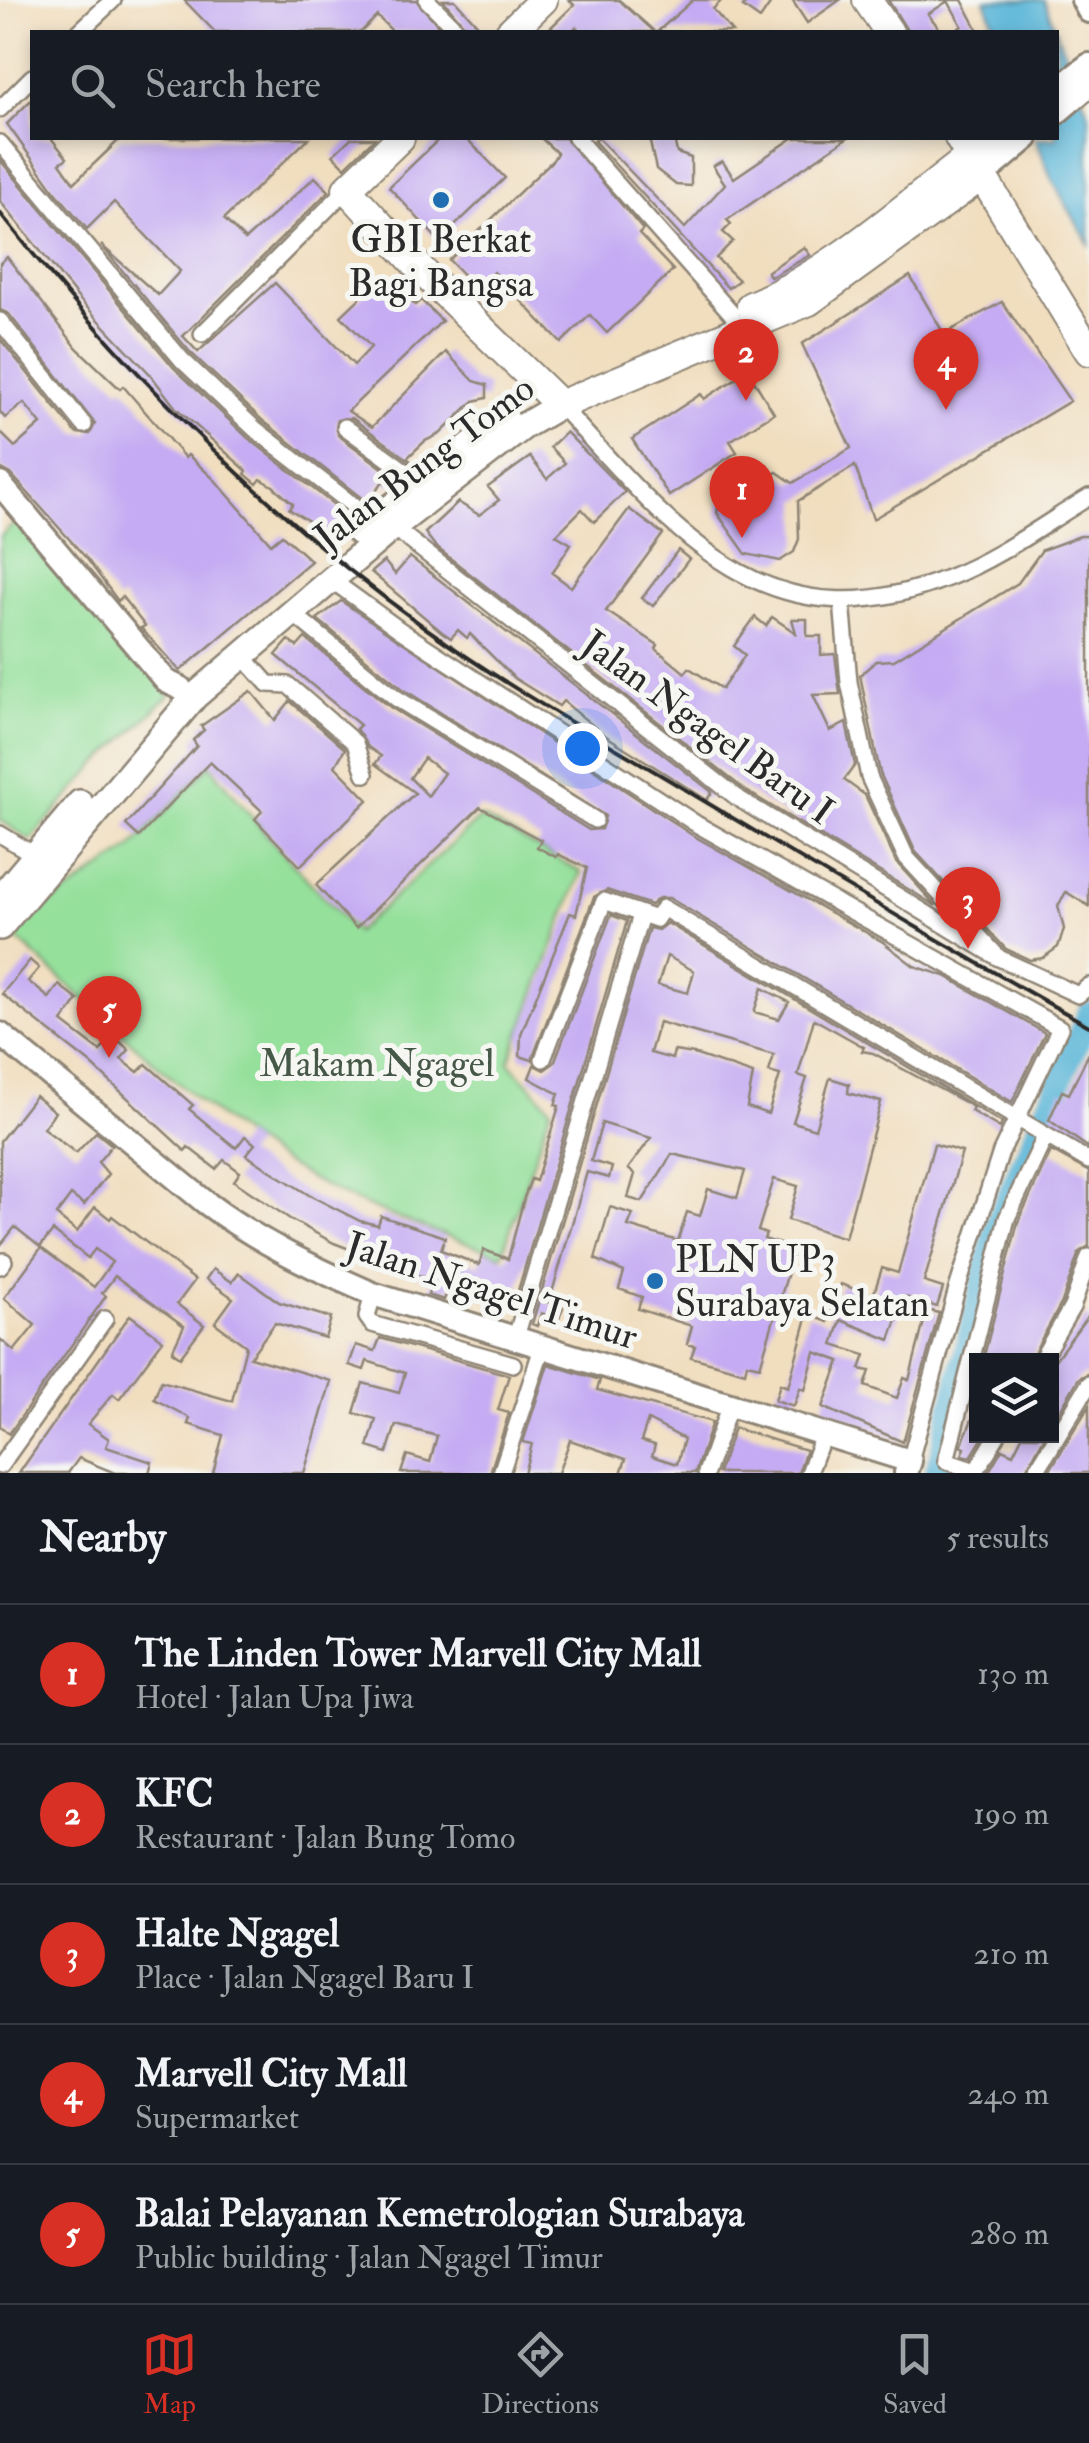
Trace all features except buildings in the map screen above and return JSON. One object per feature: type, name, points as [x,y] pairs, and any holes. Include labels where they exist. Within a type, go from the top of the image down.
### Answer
[{"type":"highway","points":[[512,30],[543,0]]},
{"type":"highway","points":[[867,0],[888,30]]},
{"type":"highway","points":[[398,140],[347,188],[426,275],[554,398]]},
{"type":"highway","points":[[971,156],[1089,351]]},
{"type":"highway","name":"Jalan Bung Tomo","points":[[554,398],[796,284],[971,156]]},
{"type":"highway","name":"Jalan Bung Tomo","points":[[554,398],[808,301],[971,156]]},
{"type":"main road","name":"Jalan Bung Tomo","points":[[0,927],[188,692],[241,654],[330,579],[420,482],[554,398]]},
{"type":"main road","name":"Jalan Bung Tomo","points":[[0,898],[188,692],[383,524],[524,426],[554,398]]},
{"type":"street","points":[[81,30],[112,0]]},
{"type":"street","points":[[427,0],[458,30]]},
{"type":"street","points":[[1084,0],[1089,10]]},
{"type":"street","points":[[1059,88],[1089,65]]},
{"type":"street","points":[[0,109],[30,80]]},
{"type":"street","points":[[1059,110],[1089,85]]},
{"type":"street","points":[[578,140],[732,314]]},
{"type":"street","name":"Jalan Bung Tomo","points":[[971,156],[992,140]]},
{"type":"street","name":"Jalan Bung Tomo","points":[[971,156],[1024,140]]},
{"type":"street","name":"Jalan Ngagel Baru I","points":[[0,143],[182,360],[255,429],[740,800],[999,958],[1086,990]]},
{"type":"street","points":[[202,334],[347,188]]},
{"type":"street","points":[[0,321],[84,425]]},
{"type":"street","points":[[554,398],[658,511],[716,562],[786,591],[842,601],[905,592],[950,577],[1089,497]]},
{"type":"street","points":[[345,428],[420,482]]},
{"type":"street","points":[[0,484],[166,682],[188,692]]},
{"type":"street","points":[[330,579],[400,630],[698,825],[1060,1028],[1017,1117],[976,1225],[908,1467]]},
{"type":"street","points":[[842,601],[849,682],[878,801],[911,865],[999,958]]},
{"type":"street","points":[[291,612],[396,698],[595,820]]},
{"type":"street","points":[[241,654],[268,684],[288,685],[355,743],[365,774]]},
{"type":"street","points":[[0,834],[36,856]]},
{"type":"street","points":[[543,1059],[604,902],[656,920],[662,908],[1089,1161]]},
{"type":"street","points":[[516,1337],[641,915]]},
{"type":"street","name":"Jalan Ngagel Timur","points":[[0,1034],[240,1228],[372,1294],[730,1404],[908,1467]]},
{"type":"street","points":[[974,1353],[1008,1218],[1038,1133]]},
{"type":"street","points":[[1045,1353],[1072,1307],[1089,1257]]},
{"type":"street","points":[[372,1294],[367,1317],[372,1324],[513,1364]]},
{"type":"street","points":[[2,1457],[104,1319]]},
{"type":"street","points":[[501,1473],[543,1345]]},
{"type":"street","points":[[969,1371],[946,1462],[976,1472],[993,1443]]},
{"type":"street","points":[[1035,1473],[1089,1384]]},
{"type":"street","points":[[706,1473],[730,1404]]},
{"type":"street","points":[[809,1473],[823,1435]]},
{"type":"green space","points":[[21,518],[170,695],[95,767],[30,840],[0,820],[0,536]]},
{"type":"green space","name":"Makam Ngagel","points":[[210,765],[270,839],[356,932],[481,817],[581,872],[509,1062],[551,1108],[502,1255],[358,1202],[278,1159],[173,1079],[9,932],[130,849]]},
{"type":"water","points":[[985,0],[1044,0],[1056,30],[996,30]]},
{"type":"water","points":[[1059,38],[1089,114],[1089,244],[1051,178],[1037,140],[1059,140]]},
{"type":"waterway","points":[[937,1473],[997,1223],[1089,1014]]},
{"type":"railway","points":[[0,213],[96,328],[199,436],[309,537],[427,629],[554,712],[1089,1026]]},
{"type":"place","name":"GBI Berkat Bagi Bangsa","points":[[441,200]]},
{"type":"place","name":"KFC","points":[[746,401]]},
{"type":"place","name":"Marvell City Mall","points":[[946,410]]},
{"type":"place","name":"The Linden Tower Marvell City Mall","points":[[742,538]]},
{"type":"place","name":"Halte Ngagel","points":[[968,949]]},
{"type":"place","name":"Balai Pelayanan Kemetrologian Surabaya","points":[[109,1058]]},
{"type":"place","name":"PLN UP3 Surabaya Selatan","points":[[655,1281]]}]
